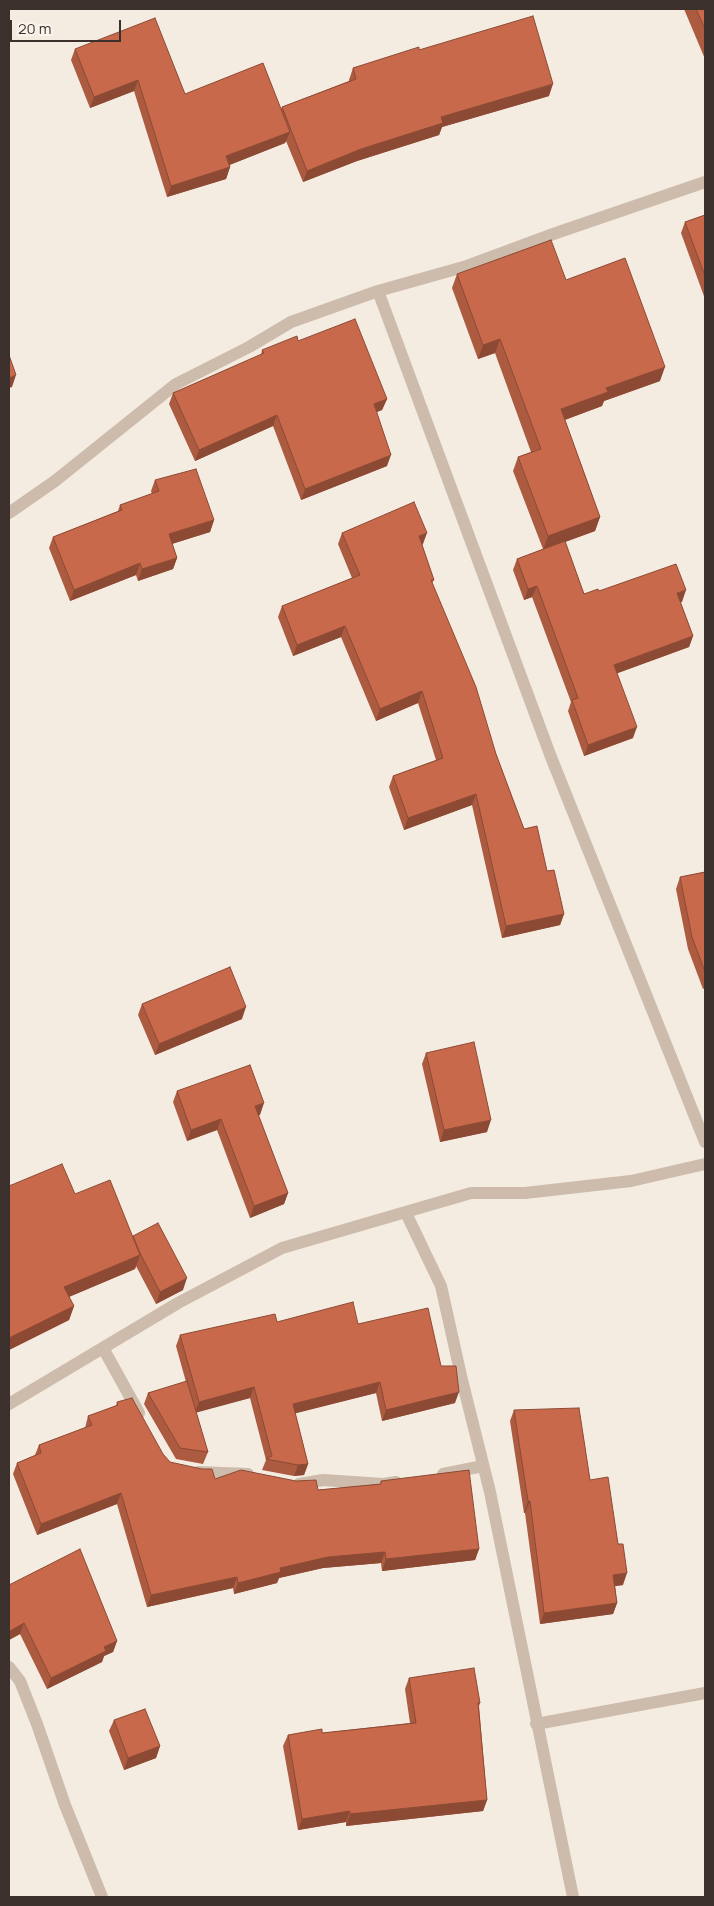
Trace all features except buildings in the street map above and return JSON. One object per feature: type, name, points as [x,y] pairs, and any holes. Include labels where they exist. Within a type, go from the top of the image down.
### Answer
[{"type":"street","points":[[9,513],[55,481],[176,384],[250,347],[291,322],[378,291],[467,266],[705,182]]},
{"type":"street","points":[[378,291],[551,757],[705,1142]]},
{"type":"street","points":[[9,1404],[178,1303],[282,1248],[470,1193],[526,1193],[631,1182],[705,1164]]},
{"type":"street","points":[[406,1213],[441,1286],[490,1492],[536,1724],[573,1897]]},
{"type":"street","points":[[103,1348],[146,1425]]},
{"type":"street","points":[[429,1477],[483,1466]]},
{"type":"street","points":[[183,1469],[199,1472],[262,1476]]},
{"type":"street","points":[[287,1482],[303,1484],[323,1480],[383,1484],[411,1480]]},
{"type":"street","points":[[9,1667],[20,1681],[65,1805],[102,1897]]},
{"type":"street","points":[[536,1724],[705,1693]]}]
